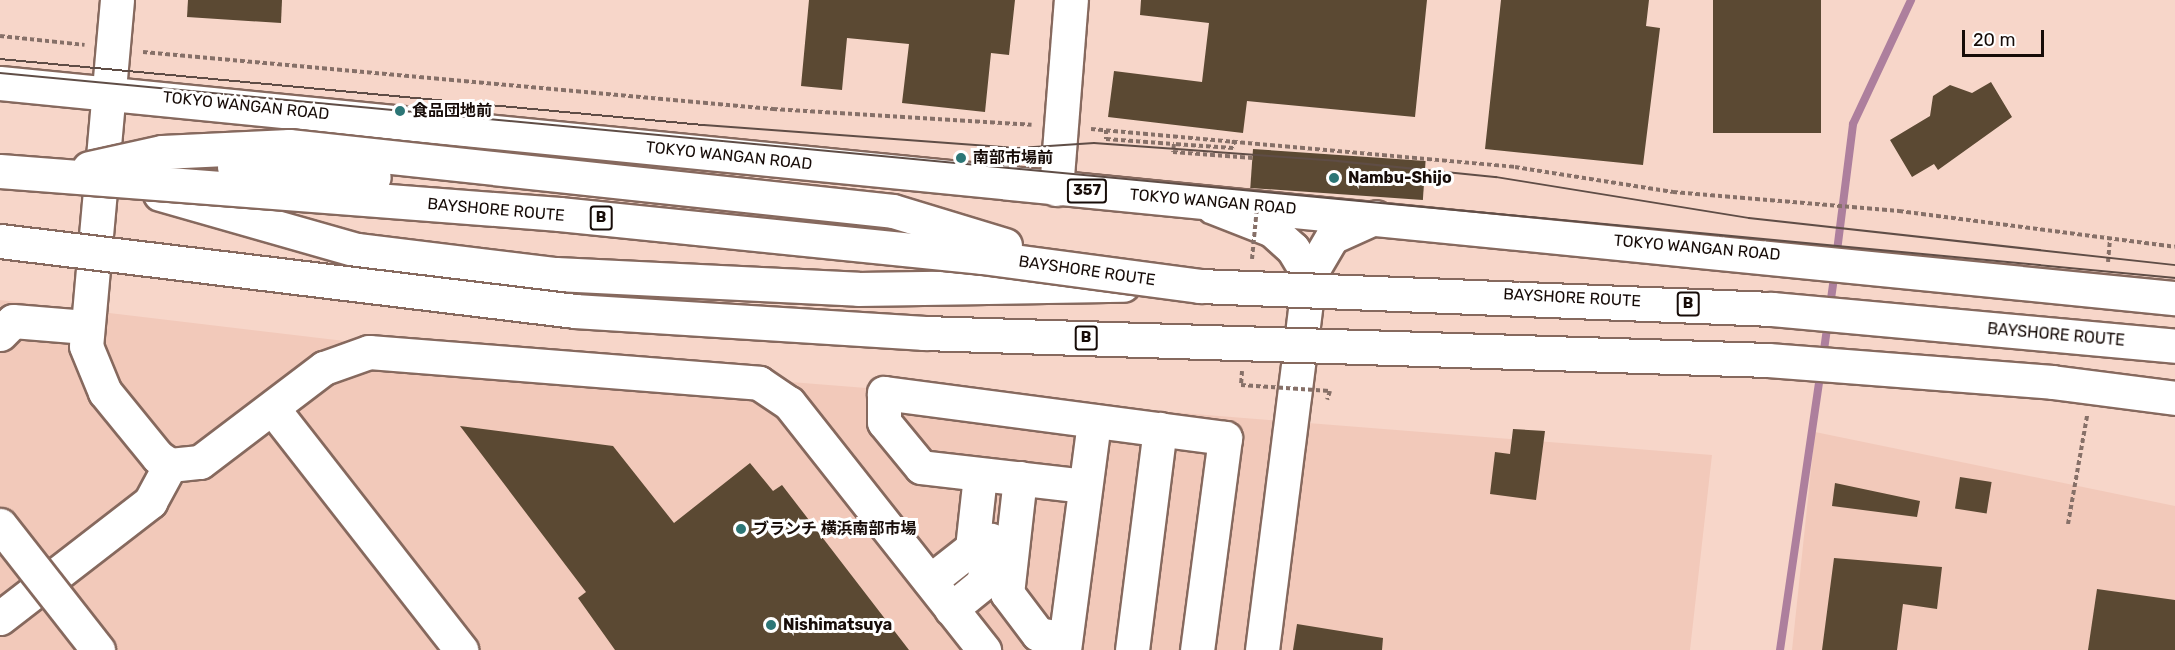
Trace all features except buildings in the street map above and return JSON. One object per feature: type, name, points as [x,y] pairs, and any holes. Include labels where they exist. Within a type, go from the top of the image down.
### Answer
[{"type":"main road","points":[[117,0],[86,327],[94,375],[147,448],[170,465],[200,462],[346,356],[392,351],[759,383],[789,403],[984,650]]},
{"type":"main road","points":[[1056,189],[1071,0]]},
{"type":"main road","name":"TOKYO WANGAN ROAD","points":[[0,83],[109,92],[1056,189],[1376,217],[2175,298]]},
{"type":"main road","points":[[87,168],[162,152],[289,146],[562,173],[893,211],[1101,278]]},
{"type":"main road","points":[[4,172],[87,168],[287,170],[801,214],[971,256]]},
{"type":"main road","points":[[4,172],[347,218],[853,259],[971,256]]},
{"type":"main road","name":"BAYSHORE ROUTE","points":[[4,172],[560,214],[971,256],[1101,278],[1200,286],[1760,308],[2175,346]]},
{"type":"main road","points":[[160,194],[357,250],[556,274],[858,289],[1101,278]]},
{"type":"main road","points":[[1196,200],[1272,230],[1293,249],[1309,276]]},
{"type":"main road","points":[[1262,650],[1309,276],[1332,237],[1376,217]]},
{"type":"main road","points":[[0,241],[92,254],[579,309],[1016,338],[1762,368],[2175,407]]},
{"type":"main road","name":"B","points":[[0,241],[575,311],[924,333],[1768,360],[2175,398]]},
{"type":"main road","points":[[7,323],[86,327]]},
{"type":"main road","points":[[1085,486],[1000,477],[916,464],[884,422],[884,393],[1225,438],[1197,650]]},
{"type":"main road","points":[[273,409],[461,650]]},
{"type":"main road","points":[[1000,477],[1007,593],[1038,634],[1065,645],[1094,421]]},
{"type":"main road","points":[[1132,650],[1160,429]]},
{"type":"main road","points":[[0,618],[150,502],[170,465]]},
{"type":"main road","points":[[930,582],[972,548],[1000,477]]},
{"type":"main road","points":[[951,609],[987,574],[1000,477]]},
{"type":"main road","points":[[0,525],[98,650]]},
{"type":"path","points":[[1106,130],[1106,139],[1233,148],[1234,140]]},
{"type":"path","points":[[1174,144],[1173,152],[1253,158]]},
{"type":"shaded area","points":[[0,300],[488,358],[1712,455],[1690,650],[0,650]]},
{"type":"shaded area","points":[[1815,432],[2175,506],[2175,650],[1792,650]]},
{"type":"waterway","points":[[1836,259],[1853,124],[1911,0]]},
{"type":"waterway","points":[[1830,306],[1835,272]]},
{"type":"waterway","points":[[1823,357],[1828,322]]},
{"type":"waterway","points":[[1780,650],[1821,370]]},
{"type":"tram line","points":[[0,59],[704,125],[1019,148],[1094,143],[1338,161],[1496,177],[1749,218],[2175,265]]},
{"type":"tram line","points":[[0,73],[2175,278]]},
{"type":"place","name":"食品団地前","points":[[400,111]]},
{"type":"place","name":"南部市場前","points":[[961,158]]},
{"type":"place","name":"Nambu-Shijo","points":[[1334,178]]},
{"type":"place","name":"ブランチ 横浜南部市場","points":[[741,529]]},
{"type":"place","name":"Nishimatsuya","points":[[771,625]]}]
